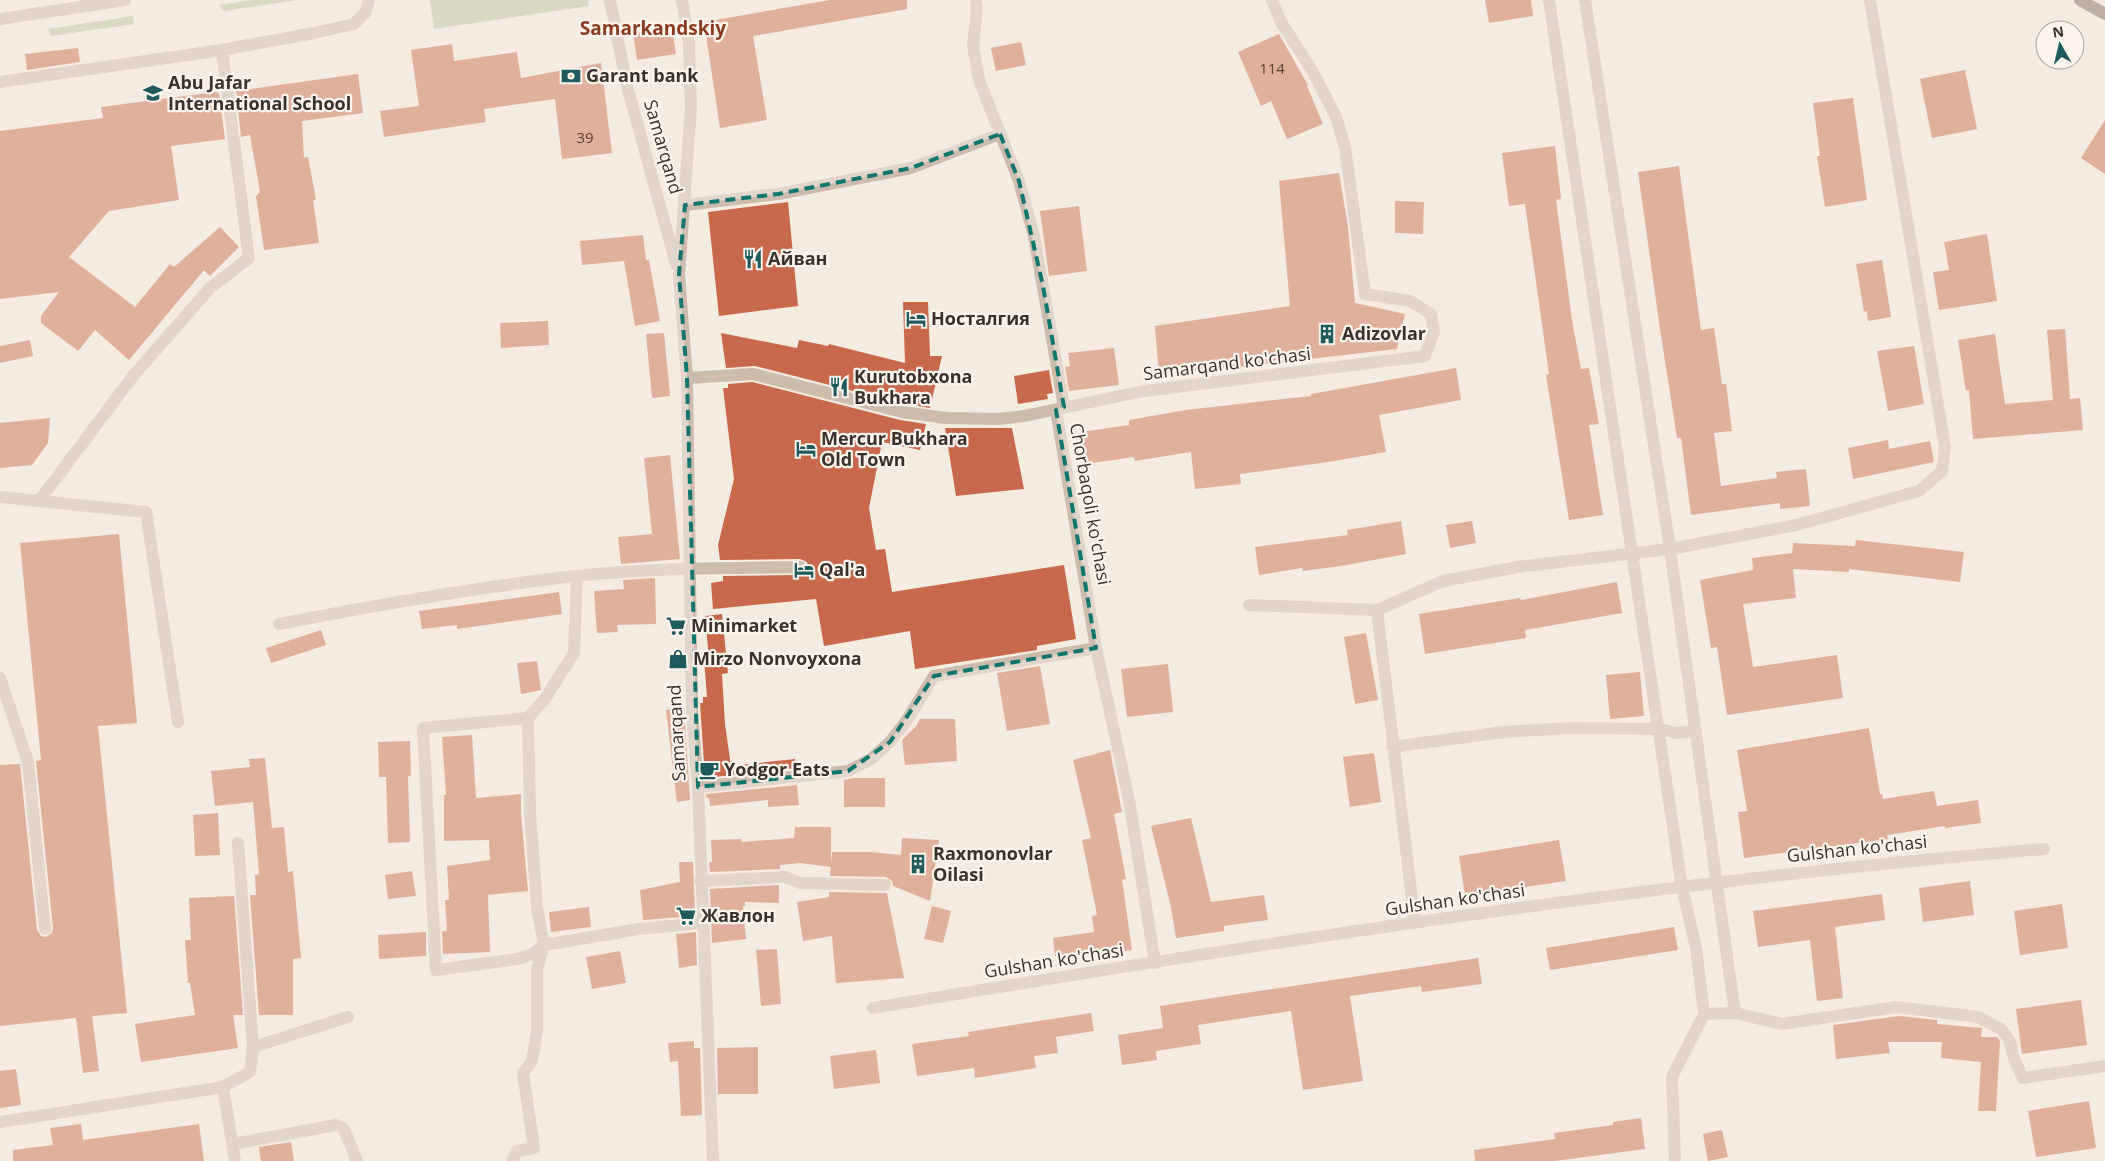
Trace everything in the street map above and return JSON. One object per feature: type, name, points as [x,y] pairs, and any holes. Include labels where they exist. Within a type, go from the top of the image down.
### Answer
[{"type":"main road","points":[[2080,0],[2105,14]]},
{"type":"street","points":[[0,19],[125,0]]},
{"type":"street","points":[[0,82],[222,50],[354,24],[365,13],[369,0]]},
{"type":"street","name":"Samarqand","points":[[610,0],[627,86],[679,274]]},
{"type":"street","name":"Samarqand","points":[[682,0],[689,43],[691,107],[679,274],[687,378],[692,710],[698,787],[700,881],[706,969],[713,1161]]},
{"type":"street","points":[[976,0],[977,8],[973,46],[979,80],[1018,181],[1034,236],[1060,408]]},
{"type":"street","name":"Samarqand ko'chasi","points":[[1060,408],[1144,392],[1425,356],[1434,332],[1431,314],[1410,301],[1388,296],[1365,294],[1345,147],[1336,118],[1313,72],[1281,22],[1272,0]]},
{"type":"street","points":[[1549,0],[1682,887],[1696,948],[1704,1014],[1672,1077],[1675,1161]]},
{"type":"street","points":[[1585,0],[1670,549],[1735,1014]]},
{"type":"street","points":[[1249,605],[1377,610],[1443,582],[1518,567],[1670,549],[1796,525],[1919,491],[1942,471],[1945,447],[1870,0]]},
{"type":"street","points":[[40,501],[133,376],[210,288],[250,258],[222,50]]},
{"type":"street","points":[[685,205],[778,194],[911,168],[1000,134]]},
{"type":"street","name":"Chorbaqoli ko'chasi","points":[[687,378],[753,374],[902,412],[946,418],[998,418],[1060,408],[1096,648],[1129,800],[1154,963]]},
{"type":"street","points":[[0,497],[146,512],[178,722]]},
{"type":"street","points":[[279,624],[446,593],[577,576],[691,569],[800,567]]},
{"type":"street","points":[[577,576],[574,653],[544,700],[528,718],[423,728],[436,970],[518,959],[532,954],[544,945],[639,928],[702,923]]},
{"type":"street","points":[[1377,610],[1392,748],[1415,923]]},
{"type":"street","points":[[698,787],[848,771],[871,758],[890,742],[907,720],[934,676],[1096,648]]},
{"type":"street","points":[[0,678],[28,762],[45,929]]},
{"type":"street","points":[[512,1161],[517,1151],[534,1148],[523,1072],[532,1061],[537,1031],[537,970],[544,945],[537,907],[531,822],[528,718]]},
{"type":"street","points":[[1392,748],[1503,732],[1571,728],[1695,731]]},
{"type":"street","points":[[0,1122],[223,1088],[250,1072],[253,1047],[238,843]]},
{"type":"street","name":"Gulshan ko'chasi","points":[[873,1008],[1415,923],[1682,887],[1882,863],[2044,849]]},
{"type":"street","points":[[700,881],[785,877],[800,883],[885,885]]},
{"type":"street","points":[[1704,1014],[1735,1014],[1782,1024],[1896,1006],[1978,1017],[2001,1029],[2010,1041],[2014,1059],[2023,1078],[2105,1066]]},
{"type":"street","points":[[253,1047],[348,1017]]},
{"type":"street","points":[[223,1088],[235,1161]]},
{"type":"street","points":[[233,1144],[336,1125],[344,1129],[357,1161]]},
{"type":"highlighted area","points":[[1000,134],[1019,181],[1043,286],[1064,407],[1056,410],[1096,648],[934,676],[890,742],[848,771],[698,787],[687,378],[679,274],[685,205],[778,194],[911,168]]},
{"type":"green space","points":[[252,0],[297,0],[224,11],[219,5]]},
{"type":"green space","points":[[430,0],[588,0],[589,6],[434,29]]},
{"type":"green space","points":[[133,16],[134,24],[51,36],[48,29]]},
{"type":"building","points":[[830,0],[907,0],[907,9],[753,36],[767,120],[720,128],[704,22]]},
{"type":"building","points":[[1485,0],[1531,0],[1533,16],[1489,23]]},
{"type":"building","points":[[672,28],[676,54],[637,60],[633,33]]},
{"type":"building","points":[[1279,34],[1308,85],[1323,124],[1287,139],[1271,101],[1261,106],[1238,52]]},
{"type":"building","points":[[1021,42],[1026,65],[996,71],[991,48]]},
{"type":"building","points":[[452,44],[454,61],[517,52],[521,78],[601,63],[612,153],[562,159],[555,99],[484,109],[486,122],[384,137],[380,111],[419,106],[411,50]]},
{"type":"building","points":[[78,48],[80,62],[27,70],[25,54]]},
{"type":"building","points":[[1965,70],[1977,129],[1932,138],[1920,79]]},
{"type":"building","points":[[358,74],[363,113],[302,121],[304,158],[308,157],[316,200],[313,200],[319,243],[264,250],[256,196],[260,192],[250,135],[241,137],[236,91]]},
{"type":"building","points":[[219,93],[225,139],[171,146],[179,200],[109,211],[69,257],[135,307],[170,264],[174,267],[220,227],[239,247],[210,276],[204,270],[129,360],[95,330],[78,351],[41,323],[41,316],[59,292],[0,299],[0,131],[103,118],[101,107]]},
{"type":"building","points":[[1853,98],[1867,200],[1825,207],[1817,156],[1820,156],[1813,103]]},
{"type":"building","points":[[2105,120],[2105,174],[2081,158]]},
{"type":"building","points":[[1555,146],[1561,199],[1556,200],[1572,320],[1581,369],[1589,368],[1599,424],[1589,425],[1603,515],[1569,520],[1546,375],[1549,374],[1525,204],[1509,206],[1502,153]]},
{"type":"building","points":[[1679,166],[1701,330],[1714,328],[1722,384],[1726,384],[1732,431],[1714,433],[1721,486],[1777,478],[1776,472],[1806,469],[1810,506],[1780,509],[1780,503],[1691,515],[1681,438],[1677,438],[1660,329],[1638,172]]},
{"type":"building","points":[[1339,173],[1348,227],[1355,303],[1405,314],[1397,349],[1159,376],[1155,326],[1290,306],[1279,181]]},
{"type":"building","points":[[1395,201],[1424,202],[1423,234],[1395,233]]},
{"type":"building","name":"Айван","points":[[788,202],[798,306],[719,316],[708,212]]},
{"type":"building","points":[[1079,206],[1087,271],[1049,276],[1040,211]]},
{"type":"building","points":[[1987,234],[1997,301],[1939,310],[1933,272],[1949,270],[1944,242]]},
{"type":"building","points":[[643,235],[646,260],[649,260],[660,321],[635,326],[624,261],[582,265],[580,241]]},
{"type":"building","points":[[1882,260],[1891,317],[1868,321],[1867,311],[1864,312],[1856,264]]},
{"type":"building","points":[[903,302],[928,302],[930,356],[942,356],[930,408],[904,404],[755,366],[726,368],[721,333],[797,348],[799,340],[828,346],[829,344],[905,363]]},
{"type":"building","points":[[548,321],[549,345],[501,348],[500,323]]},
{"type":"building","points":[[2065,329],[2070,399],[2080,398],[2083,430],[1973,439],[1969,390],[1966,391],[1958,340],[1995,334],[2005,404],[2053,400],[2047,330]]},
{"type":"building","points":[[664,333],[670,396],[652,398],[646,334]]},
{"type":"building","points":[[30,340],[33,356],[0,363],[0,346]]},
{"type":"building","points":[[1914,346],[1924,404],[1888,411],[1877,351]]},
{"type":"building","points":[[1114,348],[1119,385],[1069,391],[1065,367],[1070,366],[1068,353]]},
{"type":"building","points":[[1456,368],[1461,400],[1379,415],[1386,452],[1240,474],[1241,484],[1195,489],[1191,452],[1135,461],[1134,457],[1086,464],[1081,432],[1129,425],[1129,420],[1186,410],[1311,396],[1311,394]]},
{"type":"building","points":[[1049,370],[1053,393],[1047,394],[1048,399],[1018,404],[1014,376]]},
{"type":"building","points":[[752,382],[900,420],[926,424],[920,450],[882,442],[869,508],[876,550],[885,549],[892,592],[1064,565],[1076,639],[1037,646],[1037,650],[915,669],[910,631],[824,646],[816,599],[713,609],[711,583],[723,581],[723,576],[800,575],[805,574],[808,567],[807,562],[800,559],[720,560],[718,545],[734,479],[723,388],[728,388],[728,384]]},
{"type":"building","points":[[50,418],[48,443],[32,465],[0,468],[0,423]]},
{"type":"building","points":[[945,428],[1012,428],[1024,489],[956,496]]},
{"type":"building","points":[[1888,440],[1889,449],[1930,441],[1934,462],[1853,479],[1848,448]]},
{"type":"building","points":[[670,455],[680,559],[621,564],[618,537],[652,534],[644,458]]},
{"type":"building","points":[[1401,521],[1406,554],[1341,566],[1303,571],[1302,568],[1259,575],[1255,547],[1348,535],[1347,530]]},
{"type":"building","points":[[1472,521],[1476,543],[1450,548],[1446,525]]},
{"type":"building","points":[[119,534],[137,723],[98,726],[127,1013],[92,1016],[99,1071],[83,1073],[76,1018],[0,1026],[0,765],[20,764],[37,930],[41,936],[46,937],[52,933],[53,928],[36,761],[41,760],[20,543]]},
{"type":"building","points":[[1856,540],[1964,552],[1960,582],[1849,569],[1849,572],[1793,569],[1796,598],[1743,604],[1753,667],[1837,655],[1843,698],[1727,715],[1717,647],[1711,648],[1700,580],[1753,570],[1752,558],[1792,553],[1793,543],[1855,546]]},
{"type":"building","points":[[655,578],[656,624],[617,625],[618,632],[597,633],[594,591],[624,589],[623,580]]},
{"type":"building","points":[[1617,582],[1622,613],[1525,630],[1526,638],[1425,654],[1419,614],[1520,598],[1521,600]]},
{"type":"building","points":[[559,592],[562,614],[457,629],[457,625],[422,629],[419,611]]},
{"type":"building","points":[[722,614],[728,673],[722,674],[725,724],[731,766],[795,759],[796,768],[705,778],[700,703],[703,703],[703,697],[707,697],[704,659],[709,659],[705,616]]},
{"type":"building","points":[[321,630],[326,645],[271,663],[266,648]]},
{"type":"building","points":[[1366,633],[1378,700],[1355,704],[1344,637]]},
{"type":"building","points":[[537,661],[541,690],[521,694],[517,663]]},
{"type":"building","points":[[1168,664],[1173,712],[1127,717],[1121,669]]},
{"type":"building","points":[[1040,666],[1050,724],[1007,731],[997,673]]},
{"type":"building","points":[[1640,672],[1644,716],[1610,719],[1606,675]]},
{"type":"building","points":[[684,706],[690,800],[677,802],[666,710]]},
{"type":"building","points":[[920,719],[955,719],[957,761],[905,765],[902,740],[916,726]]},
{"type":"building","points":[[1869,728],[1880,794],[1882,794],[1883,799],[1934,791],[1937,806],[1978,800],[1981,823],[1945,828],[1945,826],[1887,835],[1888,839],[1744,858],[1738,812],[1747,811],[1737,750]]},
{"type":"building","points":[[472,735],[476,798],[521,794],[528,891],[488,895],[490,952],[443,954],[442,931],[447,931],[445,900],[449,900],[447,866],[490,860],[489,840],[444,841],[444,795],[446,795],[442,737]]},
{"type":"building","points":[[410,741],[411,776],[408,776],[410,842],[388,843],[386,777],[379,777],[378,742]]},
{"type":"building","points":[[1110,750],[1122,812],[1114,814],[1126,879],[1122,880],[1132,950],[1097,955],[1096,950],[1055,956],[1053,938],[1094,932],[1092,916],[1097,915],[1082,840],[1091,838],[1073,760]]},
{"type":"building","points":[[1374,753],[1381,802],[1350,807],[1343,757]]},
{"type":"building","points":[[265,758],[272,828],[284,827],[288,872],[293,871],[301,958],[293,959],[293,1015],[259,1015],[250,895],[256,895],[255,875],[259,874],[253,802],[215,806],[211,771],[250,767],[249,759]]},
{"type":"building","points":[[853,778],[885,778],[885,807],[844,807],[844,780]]},
{"type":"building","points":[[797,785],[799,805],[768,807],[768,800],[710,806],[709,798],[707,798],[706,794]]},
{"type":"building","points":[[218,813],[220,855],[195,856],[193,815]]},
{"type":"building","points":[[1191,818],[1211,902],[1264,895],[1268,920],[1224,926],[1224,931],[1176,938],[1171,907],[1151,826]]},
{"type":"building","points":[[795,827],[831,827],[831,867],[800,863],[780,865],[780,869],[710,872],[709,862],[712,862],[711,840],[741,839],[742,842],[794,838]]},
{"type":"building","points":[[902,838],[939,840],[930,901],[893,886],[892,881],[886,877],[830,876],[832,852],[870,852],[901,855]]},
{"type":"building","points":[[1559,840],[1566,881],[1465,896],[1459,856]]},
{"type":"building","points":[[679,862],[693,862],[695,916],[643,920],[640,890],[680,882]]},
{"type":"building","points":[[412,871],[416,896],[388,899],[385,875]]},
{"type":"building","points":[[1970,881],[1974,915],[1923,922],[1919,888]]},
{"type":"building","points":[[779,885],[779,903],[745,902],[745,906],[743,906],[746,939],[712,943],[710,889]]},
{"type":"building","points":[[829,892],[887,893],[904,978],[836,983],[832,936],[803,941],[797,902],[829,897]]},
{"type":"building","points":[[1882,894],[1885,920],[1835,927],[1843,998],[1817,1001],[1810,940],[1758,947],[1753,911]]},
{"type":"building","points":[[234,896],[243,1015],[233,1015],[238,1048],[141,1062],[135,1024],[195,1015],[190,983],[188,983],[185,940],[191,940],[189,898]]},
{"type":"building","points":[[2062,904],[2068,948],[2020,955],[2014,911]]},
{"type":"building","points":[[932,906],[951,911],[943,943],[924,939]]},
{"type":"building","points":[[589,907],[591,927],[551,932],[549,912]]},
{"type":"building","points":[[1674,927],[1678,950],[1550,970],[1546,948]]},
{"type":"building","points":[[426,932],[426,956],[379,959],[378,935]]},
{"type":"building","points":[[696,932],[697,965],[679,968],[676,934]]},
{"type":"building","points":[[777,949],[781,1004],[761,1006],[756,950]]},
{"type":"building","points":[[620,951],[626,983],[592,989],[586,957]]},
{"type":"building","points":[[1478,958],[1482,984],[1422,992],[1421,986],[1350,996],[1363,1081],[1303,1090],[1291,1011],[1198,1025],[1201,1044],[1156,1051],[1157,1060],[1122,1065],[1118,1035],[1163,1028],[1160,1006]]},
{"type":"building","points":[[2081,1000],[2087,1045],[2022,1054],[2016,1009]]},
{"type":"building","points":[[1091,1013],[1094,1031],[1056,1037],[1058,1053],[1034,1056],[1036,1068],[975,1078],[974,1068],[917,1076],[912,1044],[969,1036],[968,1032]]},
{"type":"building","points":[[1899,1016],[1937,1020],[1937,1024],[1982,1028],[1981,1037],[1997,1037],[2000,1041],[1996,1111],[1978,1111],[1981,1062],[1941,1058],[1942,1042],[1888,1042],[1890,1053],[1836,1059],[1833,1025]]},
{"type":"building","points":[[694,1041],[694,1048],[700,1048],[702,1115],[681,1116],[678,1061],[670,1062],[668,1043]]},
{"type":"building","points":[[758,1047],[758,1094],[718,1094],[717,1048]]},
{"type":"building","points":[[876,1050],[880,1083],[834,1089],[830,1056]]},
{"type":"building","points":[[16,1069],[21,1105],[0,1108],[0,1071]]},
{"type":"building","points":[[2089,1101],[2096,1148],[2036,1157],[2028,1111]]},
{"type":"building","points":[[1641,1118],[1645,1149],[1555,1161],[1475,1161],[1474,1150],[1555,1139],[1554,1133],[1613,1125],[1613,1122]]},
{"type":"building","points":[[81,1124],[83,1140],[199,1124],[204,1161],[13,1161],[13,1150],[53,1145],[50,1128]]},
{"type":"building","points":[[1722,1130],[1728,1157],[1708,1161],[1703,1134]]},
{"type":"building","points":[[291,1142],[294,1161],[261,1161],[259,1147]]},
{"type":"place","name":"Garant bank","points":[[571,76]]},
{"type":"place","name":"Abu Jafar International School","points":[[153,93]]},
{"type":"place","name":"Айван","points":[[753,259]]},
{"type":"place","name":"Носталгия","points":[[916,319]]},
{"type":"place","name":"Adizovlar","points":[[1327,334]]},
{"type":"place","name":"Kurutobxona Bukhara","points":[[839,387]]},
{"type":"place","name":"Mercur Bukhara Old Town","points":[[806,449]]},
{"type":"place","name":"Qal'a","points":[[804,570]]},
{"type":"place","name":"Minimarket","points":[[676,626]]},
{"type":"place","name":"Mirzo Nonvoyxona","points":[[678,659]]},
{"type":"place","name":"Yodgor Eats","points":[[709,770]]},
{"type":"place","name":"Raxmonovlar Oilasi","points":[[918,864]]},
{"type":"place","name":"Жавлон","points":[[686,916]]},
{"type":"district","name":"Samarkandskiy","points":[[653,28]]}]
